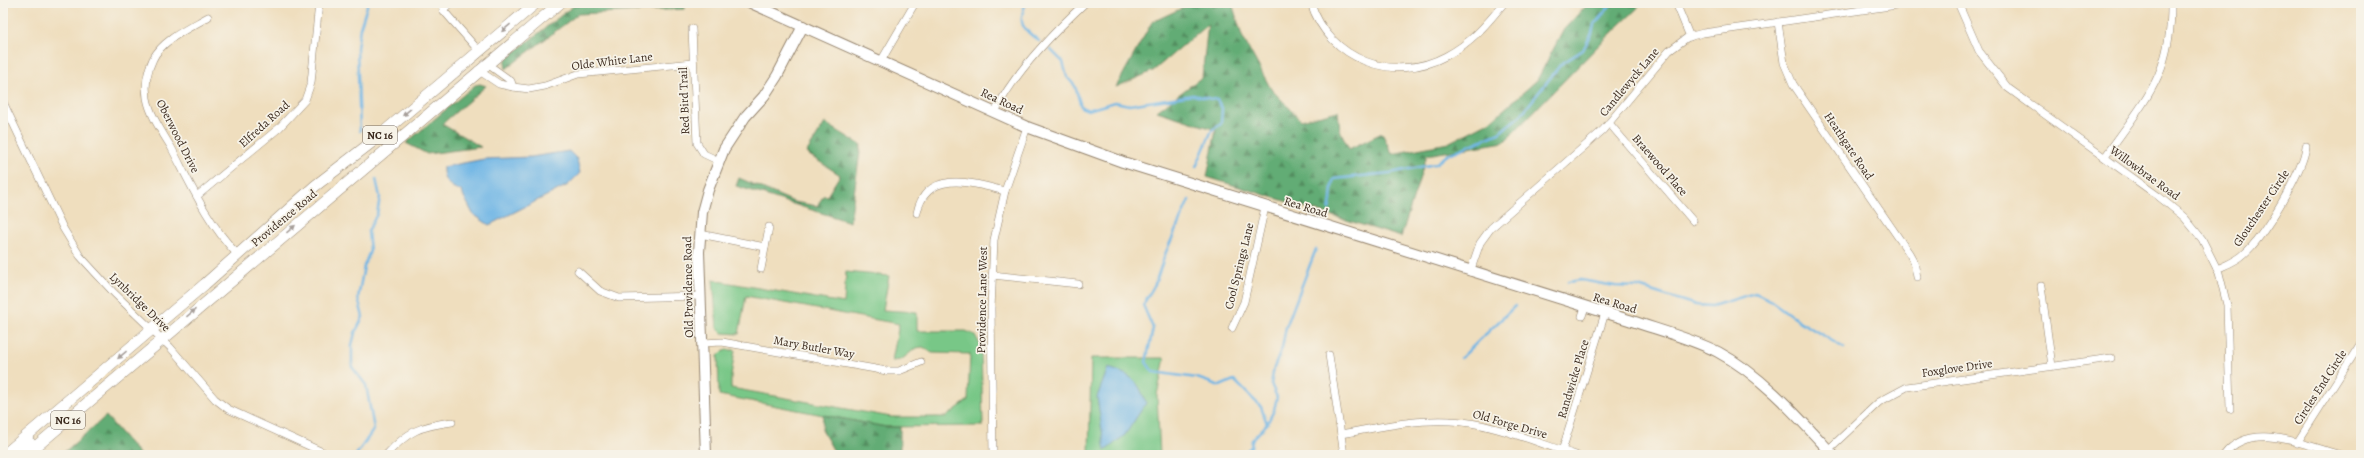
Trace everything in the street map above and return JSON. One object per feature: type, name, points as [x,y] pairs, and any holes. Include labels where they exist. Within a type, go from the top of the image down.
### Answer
[{"type":"main road","name":"Providence Road","points":[[4,455],[152,330],[315,186],[372,142],[536,3]]},
{"type":"main road","name":"Providence Road","points":[[26,455],[482,67],[560,3]]},
{"type":"main road","name":"Rea Road","points":[[752,3],[1027,127],[1123,162],[1470,272],[1583,312],[1605,313],[1698,344],[1737,364],[1761,382],[1831,452]]},
{"type":"main road","name":"Old Providence Road","points":[[706,455],[700,296],[700,234],[708,190],[719,161],[733,134],[777,76],[803,26]]},
{"type":"main road","points":[[17,455],[35,438],[35,429]]},
{"type":"street","name":"Elfreda Road","points":[[197,196],[279,128],[305,100],[311,83],[319,3]]},
{"type":"street","points":[[450,3],[443,10],[479,51]]},
{"type":"street","points":[[881,61],[915,3]]},
{"type":"street","points":[[995,112],[1007,91],[1044,45],[1085,3]]},
{"type":"street","points":[[1311,3],[1320,24],[1342,49],[1354,57],[1375,65],[1403,69],[1430,64],[1460,48],[1487,24],[1504,3]]},
{"type":"street","points":[[1676,3],[1690,36]]},
{"type":"street","name":"Candlewyck Lane","points":[[1470,272],[1484,236],[1581,152],[1609,123],[1659,61],[1669,51],[1690,36],[1911,3]]},
{"type":"street","name":"Willowbrae Road","points":[[1958,3],[1979,52],[2002,81],[2023,100],[2158,196],[2184,217],[2202,239],[2217,269],[2225,293],[2228,316],[2230,409]]},
{"type":"street","points":[[2105,157],[2147,97],[2160,74],[2171,31],[2171,3]]},
{"type":"street","name":"Oberwood Drive","points":[[208,17],[179,34],[159,51],[149,68],[146,89],[150,108],[197,196],[217,231],[238,255]]},
{"type":"street","name":"Heathgate Road","points":[[1778,22],[1788,74],[1909,253],[1914,262],[1916,277]]},
{"type":"street","name":"Red Bird Trail","points":[[692,29],[697,144],[704,154],[719,161]]},
{"type":"street","name":"Olde White Lane","points":[[482,67],[499,84],[529,89],[545,86],[578,74],[693,63]]},
{"type":"street","points":[[482,67],[511,81],[512,87]]},
{"type":"street","name":"Lynbridge Drive","points":[[3,102],[72,246],[97,276],[162,338],[215,399],[228,409],[329,455]]},
{"type":"street","name":"Braewood Place","points":[[1609,123],[1693,221]]},
{"type":"street","name":"Providence Lane West","points":[[993,455],[992,275],[994,240],[1005,191],[1027,127]]},
{"type":"street","name":"Glouchester Circle","points":[[2217,269],[2235,261],[2251,248],[2301,168],[2306,146]]},
{"type":"street","points":[[917,213],[919,201],[929,190],[955,181],[971,182],[1005,191]]},
{"type":"street","name":"Cool Springs Lane","points":[[1232,328],[1244,302],[1265,207]]},
{"type":"street","points":[[761,269],[769,227]]},
{"type":"street","points":[[700,234],[765,247]]},
{"type":"street","points":[[578,271],[600,290],[619,298],[700,296]]},
{"type":"street","points":[[992,275],[1078,284]]},
{"type":"street","points":[[2042,286],[2052,366]]},
{"type":"street","name":"Randwicke Place","points":[[1562,451],[1605,313]]},
{"type":"street","name":"Mary Butler Way","points":[[702,343],[722,342],[888,371],[899,371],[921,362]]},
{"type":"street","name":"Circles End Circle","points":[[2297,443],[2361,343]]},
{"type":"street","points":[[1329,355],[1344,455]]},
{"type":"street","name":"Foxglove Drive","points":[[1831,452],[1879,402],[1901,389],[1922,384],[2111,358]]},
{"type":"street","name":"Old Forge Drive","points":[[1341,434],[1405,423],[1449,420],[1484,426],[1576,455]]},
{"type":"street","points":[[386,455],[400,440],[415,430],[428,425],[452,422]]},
{"type":"street","points":[[2224,455],[2237,443],[2251,437],[2280,439],[2341,455]]},
{"type":"green space","points":[[577,3],[685,3],[685,9],[578,14],[506,69],[505,63],[507,58]]},
{"type":"green space","points":[[1193,3],[1232,3],[1242,36],[1271,89],[1301,120],[1338,111],[1340,130],[1349,149],[1382,133],[1392,154],[1448,143],[1491,121],[1537,80],[1564,29],[1589,3],[1643,3],[1600,44],[1504,142],[1427,155],[1401,237],[1207,177],[1216,130],[1157,111],[1202,77],[1208,24],[1153,71],[1116,87],[1152,22]]},
{"type":"green space","points":[[480,84],[486,86],[442,124],[481,147],[427,154],[406,143],[475,85]]},
{"type":"green space","points":[[825,123],[861,145],[850,222],[736,186],[739,178],[794,202],[817,206],[824,195],[827,196],[840,175],[806,153]]},
{"type":"green space","points":[[846,272],[889,276],[883,310],[917,312],[917,331],[966,331],[975,335],[981,346],[983,426],[886,427],[719,395],[718,356],[724,350],[735,350],[731,376],[731,388],[891,417],[946,417],[968,400],[970,354],[932,353],[923,347],[916,348],[901,360],[892,361],[899,324],[746,296],[739,334],[722,333],[717,328],[713,280],[844,303]]},
{"type":"green space","points":[[1091,358],[1165,358],[1157,395],[1160,455],[1089,455]]},
{"type":"green space","points":[[823,415],[886,427],[900,427],[900,455],[836,455],[822,430]]},
{"type":"green space","points":[[106,416],[140,455],[61,455]]},
{"type":"water","points":[[569,151],[577,159],[580,173],[568,185],[489,225],[473,214],[461,191],[447,182],[443,172],[443,167],[484,159],[531,157]]},
{"type":"water","points":[[1108,368],[1123,373],[1133,380],[1140,389],[1146,403],[1125,435],[1105,451],[1097,397]]},
{"type":"waterway","points":[[360,131],[357,48],[360,28],[368,3]]},
{"type":"waterway","points":[[1026,3],[1022,16],[1023,25],[1025,29],[1039,41]]},
{"type":"waterway","points":[[1329,209],[1334,179],[1390,173],[1435,164],[1449,154],[1499,133],[1521,115],[1561,64],[1583,50],[1592,33],[1594,25],[1612,3]]},
{"type":"waterway","points":[[1050,49],[1063,62],[1067,77],[1075,86],[1081,107],[1088,110],[1115,102],[1129,105],[1193,95],[1217,100],[1222,108],[1221,124],[1212,130],[1196,167]]},
{"type":"waterway","points":[[356,455],[374,429],[366,385],[352,367],[352,345],[355,333],[363,317],[358,298],[364,266],[370,251],[368,231],[377,214],[380,197],[376,179]]},
{"type":"waterway","points":[[1189,200],[1166,252],[1155,284],[1143,305],[1153,328],[1146,362],[1153,372],[1197,378],[1220,386],[1234,380],[1261,407],[1267,424]]},
{"type":"waterway","points":[[1242,455],[1251,447],[1252,440],[1267,424],[1274,410],[1277,397],[1271,384],[1274,368],[1282,348],[1286,327],[1316,249]]},
{"type":"waterway","points":[[1568,282],[1581,280],[1615,286],[1638,287],[1696,305],[1712,306],[1755,293],[1767,298],[1799,321],[1844,348]]},
{"type":"waterway","points":[[1461,358],[1515,306]]}]
